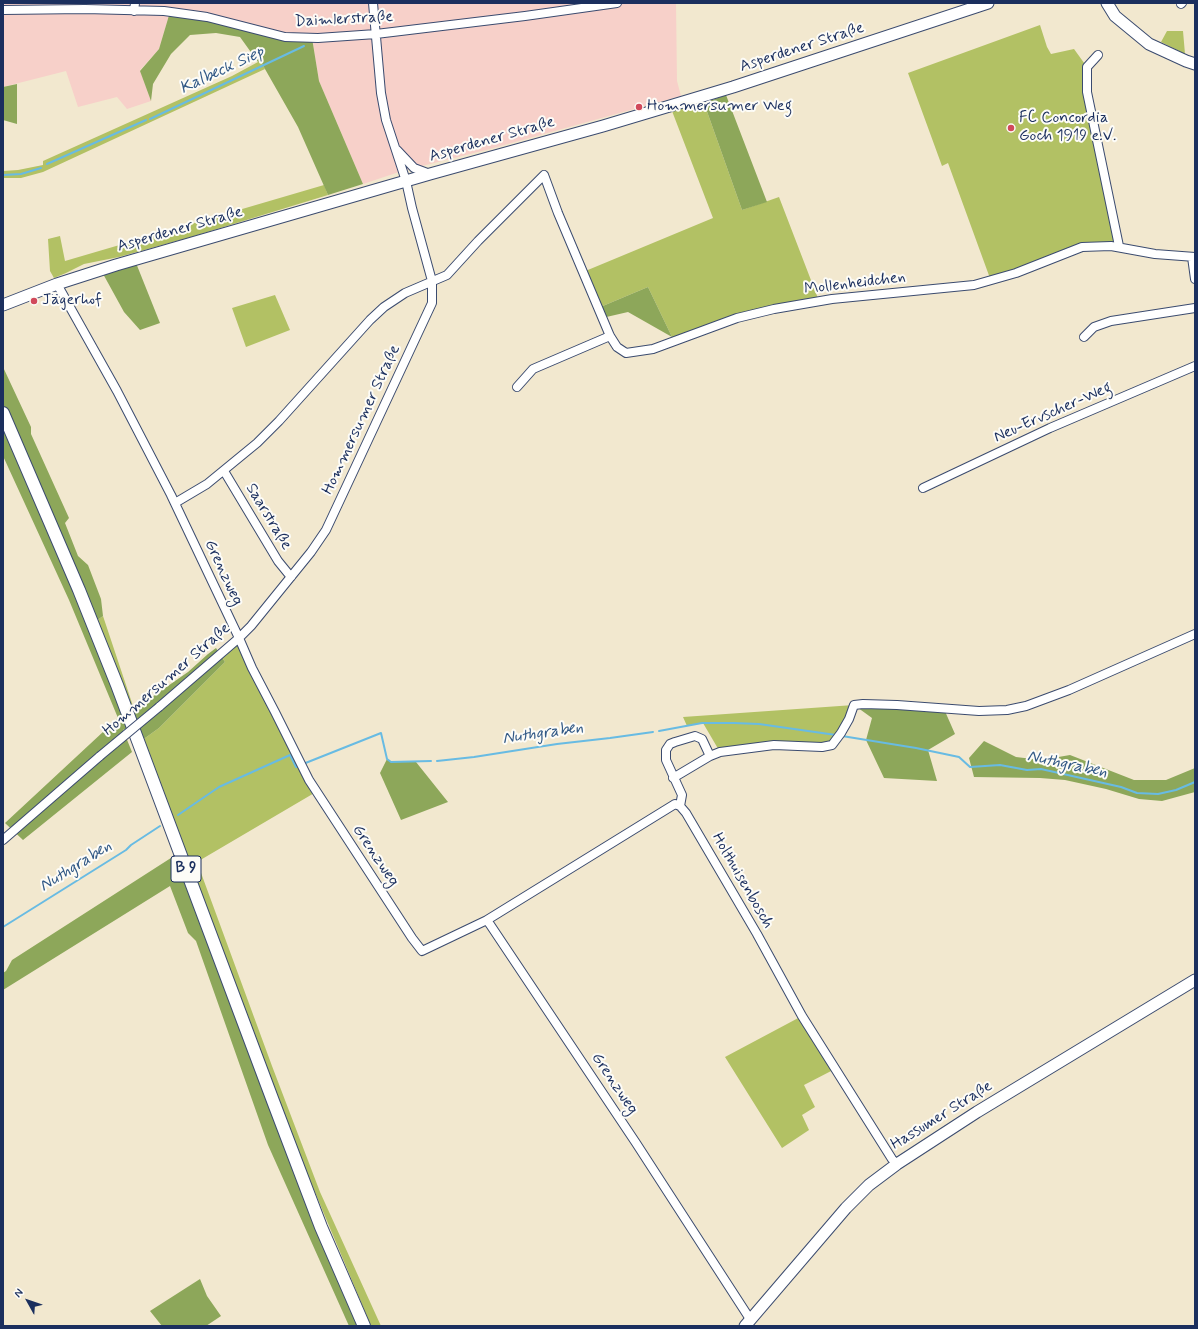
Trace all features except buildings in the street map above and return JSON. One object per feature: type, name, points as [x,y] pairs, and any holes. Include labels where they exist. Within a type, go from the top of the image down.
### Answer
[{"type":"main road","name":"Asperdener Straße","points":[[3,305],[57,284],[116,265],[430,174],[603,126],[733,87],[988,3]]},
{"type":"main road","points":[[1107,3],[1115,16],[1149,44],[1195,64]]},
{"type":"main road","name":"B 9","points":[[3,414],[76,583],[117,685],[275,1108],[321,1226],[364,1326]]},
{"type":"main road","name":"Hassumer Straße","points":[[748,1323],[846,1208],[869,1185],[897,1164],[977,1112],[1195,980]]},
{"type":"street","name":"Hommersumer Straße","points":[[3,840],[239,638],[251,626],[291,577],[326,530],[432,303],[432,281],[406,181],[386,120],[381,93],[374,3]]},
{"type":"street","name":"Daimlerstraße","points":[[3,10],[135,7],[207,17],[285,37],[325,38],[376,34],[616,3]]},
{"type":"street","points":[[1098,55],[1087,67],[1087,92],[1115,246],[1154,254],[1194,257],[1195,279]]},
{"type":"street","points":[[395,148],[414,168],[430,174]]},
{"type":"street","name":"Mollenheidchen","points":[[432,281],[447,275],[544,174],[558,213],[610,336],[617,347],[626,353],[653,349],[736,318],[774,309],[832,299],[974,285],[1016,272],[1082,247],[1115,246]]},
{"type":"street","points":[[175,503],[207,484],[257,443],[279,421],[370,320],[405,293],[432,281]]},
{"type":"street","name":"Grenzweg","points":[[57,284],[117,390],[175,503],[252,668],[276,712],[309,780],[334,820],[422,951],[487,920],[636,1143],[748,1323]]},
{"type":"street","points":[[1084,337],[1094,326],[1111,321],[1195,308]]},
{"type":"street","points":[[517,387],[533,369],[610,336]]},
{"type":"street","name":"Neu-Ervscher-Weg","points":[[923,488],[1050,428],[1195,366]]},
{"type":"street","name":"Saarstraße","points":[[224,471],[278,561],[291,577]]},
{"type":"street","points":[[673,778],[710,756],[720,752],[774,745],[822,747],[832,745],[849,719],[854,705],[863,704],[980,711],[1007,710],[1031,704],[1069,690],[1195,634]]},
{"type":"street","points":[[487,920],[675,804],[680,806],[682,795],[673,778],[665,754],[670,744],[690,736],[695,736],[702,739],[710,756]]},
{"type":"street","name":"Holthuisenbosch","points":[[680,806],[753,928],[802,1016],[892,1159],[897,1164]]},
{"type":"shaded area","points":[[3,3],[676,3],[677,81],[681,96],[490,149],[402,171],[363,184],[319,81],[312,38],[170,12],[159,49],[140,70],[151,101],[127,109],[117,97],[78,107],[66,71],[3,87]]},
{"type":"green space","points":[[170,12],[259,31],[312,38],[319,81],[363,184],[328,195],[298,127],[261,62],[258,62],[240,37],[216,33],[190,35],[171,54],[153,84],[151,101],[140,71],[159,49]]},
{"type":"green space","name":"FC Concordia Goch 1919 e.V.","points":[[1040,25],[1047,47],[1051,54],[1074,49],[1087,67],[1087,92],[1119,246],[1082,247],[991,281],[948,163],[942,166],[908,73]]},
{"type":"green space","points":[[1167,31],[1183,31],[1185,54],[1161,42]]},
{"type":"green space","points":[[258,62],[261,62],[265,69],[43,172],[21,178],[3,178],[3,171],[18,170],[43,165],[43,161],[232,76]]},
{"type":"green space","points":[[17,84],[17,124],[3,120],[3,87]]},
{"type":"green space","points":[[726,95],[767,202],[742,210],[704,103]]},
{"type":"green space","points":[[704,103],[742,210],[779,197],[819,301],[774,309],[677,340],[672,337],[648,287],[598,308],[583,272],[713,218],[672,111]]},
{"type":"green space","points":[[324,185],[328,195],[191,237],[119,257],[84,264],[54,278],[50,271],[48,239],[60,236],[65,261]]},
{"type":"green space","points":[[136,263],[160,323],[140,330],[124,312],[102,272]]},
{"type":"green space","points":[[648,287],[672,337],[628,312],[602,318],[598,308]]},
{"type":"green space","points":[[275,295],[290,330],[246,347],[232,308]]},
{"type":"green space","points":[[3,367],[31,427],[31,434],[69,518],[65,523],[78,556],[88,565],[101,599],[103,616],[96,621],[3,406]]},
{"type":"green space","points":[[3,429],[91,633],[127,728],[123,730],[132,752],[23,840],[5,823],[118,718],[69,600],[3,456]]},
{"type":"green space","points":[[103,616],[133,706],[129,708],[96,621]]},
{"type":"green space","points":[[239,638],[316,792],[197,862],[320,1192],[381,1326],[371,1326],[309,1178],[141,741],[159,728],[225,662],[220,654]]},
{"type":"green space","points":[[216,648],[225,662],[159,728],[141,741],[129,708],[152,697],[188,672]]},
{"type":"green space","points":[[854,705],[832,745],[774,745],[720,752],[703,723],[687,726],[683,717]]},
{"type":"green space","points":[[854,705],[944,709],[955,734],[928,750],[937,781],[884,778],[866,740],[872,718]]},
{"type":"green space","points":[[984,741],[1016,757],[1041,760],[1070,755],[1134,780],[1166,780],[1195,768],[1195,792],[1162,801],[1139,799],[1106,789],[1065,780],[974,777],[969,758]]},
{"type":"green space","points":[[387,759],[391,762],[416,762],[448,802],[401,820],[380,773]]},
{"type":"green space","points":[[174,856],[262,1085],[359,1326],[349,1326],[268,1145],[196,941],[188,933],[170,886],[3,990],[3,973],[6,971],[12,960]]},
{"type":"green space","points":[[802,1016],[835,1069],[804,1085],[815,1107],[802,1115],[809,1130],[782,1148],[725,1057]]},
{"type":"green space","points":[[200,1279],[207,1296],[221,1316],[206,1326],[162,1326],[150,1311]]},
{"type":"waterway","name":"Kalbeck Siep","points":[[150,119],[304,46]]},
{"type":"waterway","name":"Kalbeck Siep","points":[[47,164],[146,120]]},
{"type":"waterway","name":"Kalbeck Siep","points":[[3,175],[21,174],[41,168]]},
{"type":"waterway","name":"Nuthgraben","points":[[659,731],[702,723],[734,723],[759,724],[836,735]]},
{"type":"waterway","name":"Nuthgraben","points":[[437,761],[653,732]]},
{"type":"waterway","name":"Nuthgraben","points":[[303,764],[381,733],[387,759],[391,762],[431,761]]},
{"type":"waterway","name":"Nuthgraben","points":[[842,736],[916,748],[959,757],[970,767],[1000,765],[1027,770],[1041,769],[1121,787],[1137,793],[1158,794],[1176,790],[1195,782]]},
{"type":"waterway","name":"Nuthgraben","points":[[178,815],[219,787],[290,755],[296,767],[299,766]]},
{"type":"waterway","name":"Nuthgraben","points":[[3,927],[126,850],[131,845],[160,826]]},
{"type":"place","name":"Hommersumer Weg","points":[[639,107]]},
{"type":"place","name":"FC Concordia Goch 1919 e.V.","points":[[1011,128]]},
{"type":"place","name":"Jägerhof","points":[[34,301]]}]
